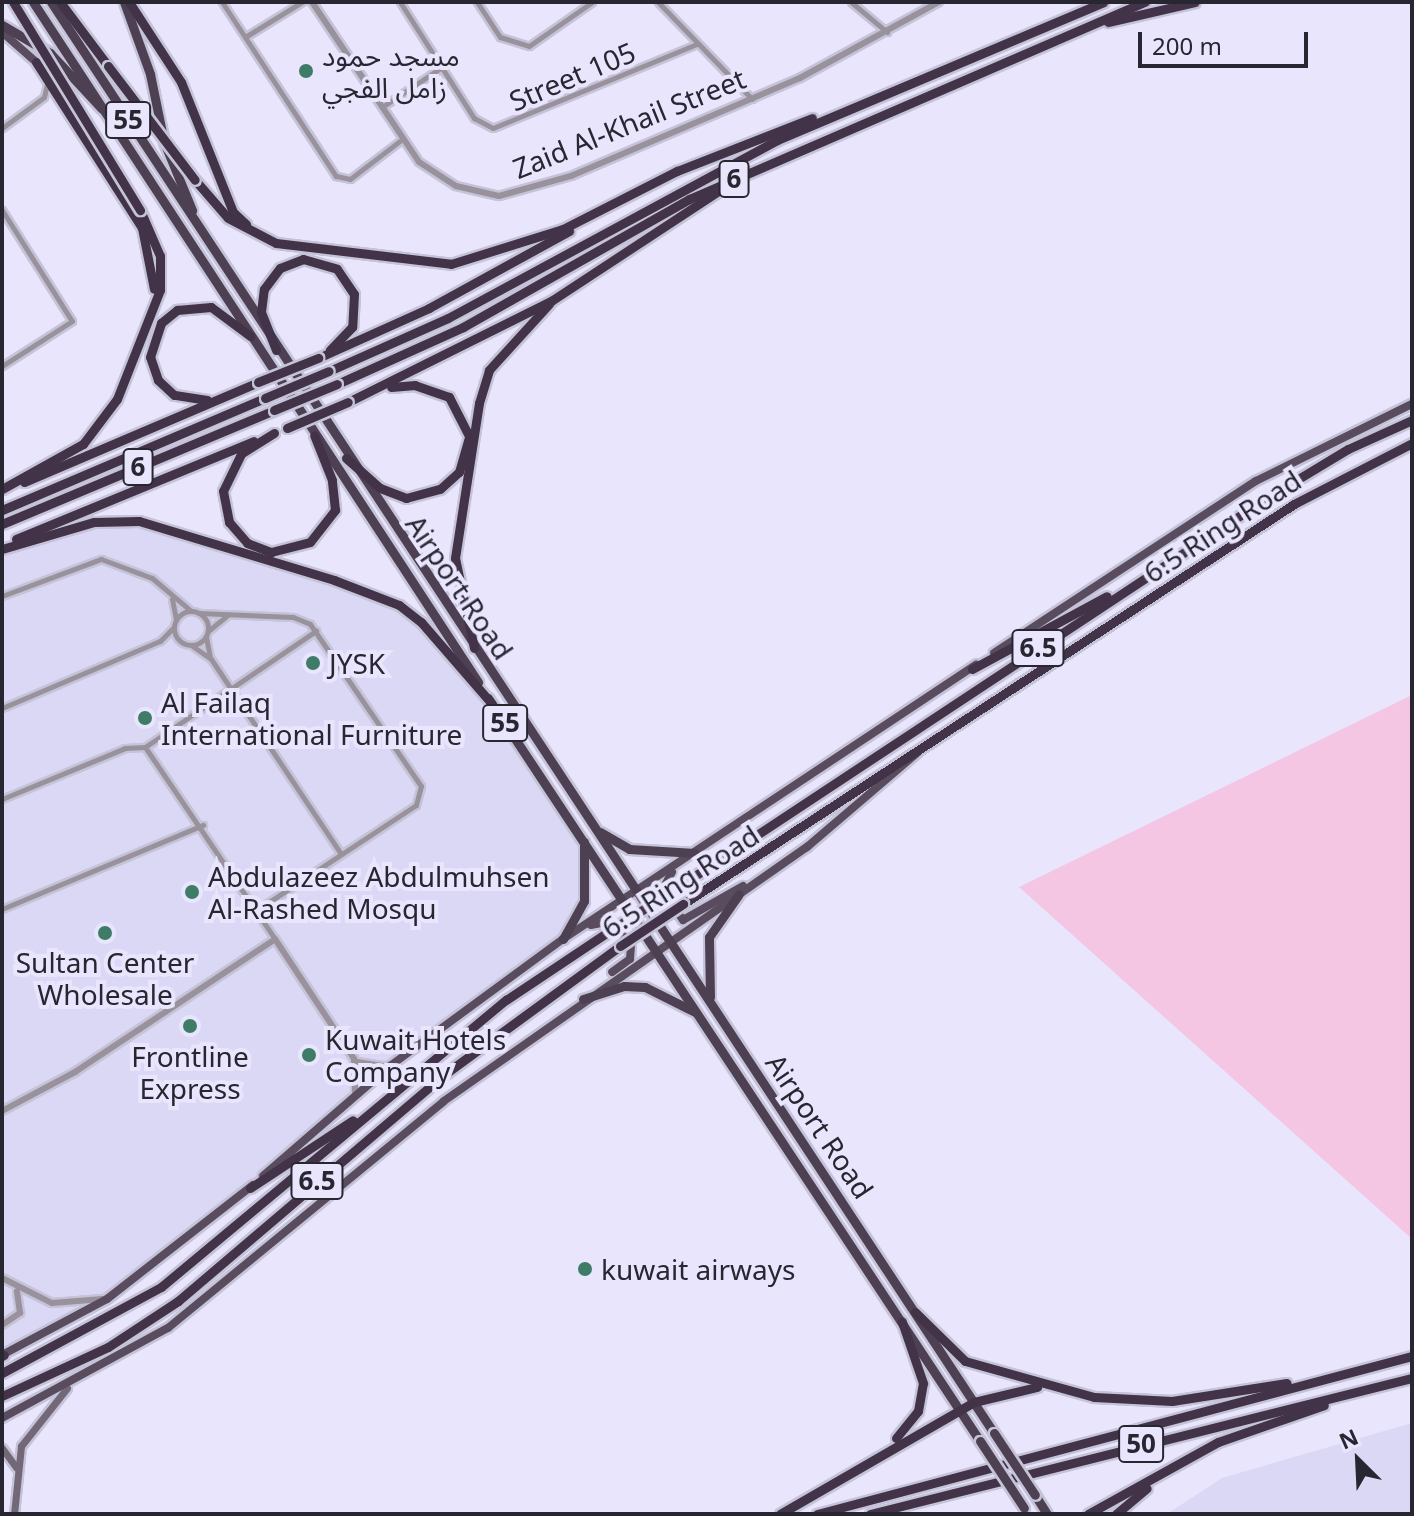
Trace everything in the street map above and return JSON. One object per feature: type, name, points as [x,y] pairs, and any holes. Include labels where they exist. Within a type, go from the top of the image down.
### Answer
[{"type":"highway","points":[[2,490],[96,431],[152,318],[160,256],[140,210],[13,2]]},
{"type":"highway","name":"Airport Road","points":[[33,2],[115,123],[314,435],[658,948],[1026,1511]]},
{"type":"highway","name":"Airport Road","points":[[51,2],[346,458],[597,830],[1047,1514]]},
{"type":"highway","points":[[60,2],[195,180],[228,218],[276,243],[394,262],[451,264],[514,248],[721,151],[847,106]]},
{"type":"highway","points":[[126,2],[148,65],[164,142],[205,238]]},
{"type":"highway","points":[[126,2],[181,82],[233,212],[276,243]]},
{"type":"highway","points":[[988,47],[1084,2]]},
{"type":"highway","name":"6","points":[[2,510],[448,318],[721,167],[847,106],[1103,2]]},
{"type":"highway","name":"6","points":[[2,524],[337,384],[463,327],[738,177],[1145,2]]},
{"type":"highway","points":[[1093,24],[1195,2]]},
{"type":"highway","points":[[2,25],[50,53],[115,123]]},
{"type":"highway","points":[[36,62],[147,238],[154,267],[152,318]]},
{"type":"highway","points":[[2,547],[376,390],[551,301],[738,177]]},
{"type":"highway","points":[[2,490],[320,358],[514,264],[623,198]]},
{"type":"highway","points":[[276,350],[261,312],[264,289],[280,268],[314,260],[344,276],[356,306],[346,336],[320,358]]},
{"type":"highway","points":[[474,648],[455,558],[479,403],[489,370],[551,301]]},
{"type":"highway","points":[[215,400],[190,399],[165,389],[150,357],[155,332],[177,310],[201,305],[221,310],[250,336]]},
{"type":"highway","points":[[346,458],[380,488],[406,498],[440,489],[465,461],[466,423],[449,397],[415,385],[376,390]]},
{"type":"highway","name":"6.5 Ring Road","points":[[2,1373],[161,1287],[506,1000],[1327,460],[1412,420]]},
{"type":"highway","points":[[274,433],[241,454],[223,491],[229,522],[247,543],[271,552],[310,542],[335,510],[332,480],[314,435]]},
{"type":"highway","name":"6.5 Ring Road","points":[[2,1396],[108,1347],[178,1301],[445,1074],[620,946],[1294,504],[1412,443]]},
{"type":"highway","points":[[2,547],[94,522],[139,521],[334,580],[388,600],[421,622],[492,704]]},
{"type":"highway","points":[[972,669],[1146,577]]},
{"type":"highway","points":[[597,830],[629,849],[695,853]]},
{"type":"highway","points":[[563,939],[586,891],[583,835]]},
{"type":"highway","points":[[711,1004],[706,948],[713,926],[739,894]]},
{"type":"highway","points":[[583,999],[624,986],[645,987],[685,1003],[704,1020]]},
{"type":"highway","points":[[250,1188],[382,1101]]},
{"type":"highway","points":[[915,1312],[965,1361],[1048,1386],[1117,1401],[1172,1401],[1362,1369]]},
{"type":"highway","points":[[877,1453],[910,1426],[921,1399],[919,1369],[902,1322]]},
{"type":"highway","name":"50","points":[[817,1514],[1412,1356]]},
{"type":"highway","name":"50","points":[[870,1514],[1412,1378]]},
{"type":"highway","points":[[780,1514],[877,1453],[974,1402],[1011,1388],[1048,1386]]},
{"type":"highway","points":[[1088,1514],[1182,1461],[1366,1390]]},
{"type":"highway","points":[[1116,1514],[1182,1461]]},
{"type":"main road","points":[[2,32],[36,62]]},
{"type":"main road","points":[[3,1355],[107,1299],[250,1188],[390,1066],[624,897],[725,834],[1256,481],[1412,404]]},
{"type":"main road","points":[[2,1418],[67,1388],[218,1292],[444,1101],[583,999],[739,894],[850,814],[923,747]]},
{"type":"main road","points":[[725,834],[665,877],[662,891],[686,920],[752,884]]},
{"type":"main road","points":[[533,961],[603,919],[615,923],[631,945],[628,961],[562,1014]]},
{"type":"main road","points":[[14,1514],[16,1467],[33,1424],[67,1388]]},
{"type":"main road","points":[[2,1448],[16,1467]]},
{"type":"street","points":[[222,2],[336,176],[350,179],[401,140]]},
{"type":"street","points":[[245,37],[302,2]]},
{"type":"street","name":"Zaid Al-Khail Street","points":[[312,2],[401,140],[439,178],[499,196],[557,181],[752,99],[888,33],[939,2]]},
{"type":"street","name":"Street 105","points":[[400,2],[474,118],[493,128],[697,44]]},
{"type":"street","points":[[481,3],[500,37],[529,46],[592,2]]},
{"type":"street","points":[[658,2],[752,99]]},
{"type":"street","points":[[851,2],[888,33]]},
{"type":"street","points":[[2,128],[48,92],[36,62]]},
{"type":"street","points":[[381,108],[442,67]]},
{"type":"street","points":[[2,210],[72,321],[2,366]]},
{"type":"street","points":[[2,596],[95,559],[146,575],[191,611],[293,617],[316,631],[423,796],[258,909]]},
{"type":"street","points":[[170,594],[182,643]]},
{"type":"street","points":[[2,708],[160,641],[191,611]]},
{"type":"street","points":[[199,613],[207,633],[211,659]]},
{"type":"street","points":[[191,645],[229,615]]},
{"type":"street","points":[[2,799],[125,748],[145,747],[316,631]]},
{"type":"street","points":[[160,641],[191,645],[211,659],[341,854]]},
{"type":"street","points":[[145,747],[203,825],[354,1059],[368,1067],[390,1066]]},
{"type":"street","points":[[2,909],[203,825]]},
{"type":"street","points":[[2,1111],[75,1072],[275,939]]},
{"type":"street","points":[[354,1059],[355,1095]]},
{"type":"street","points":[[2,1278],[17,1291],[52,1303],[107,1299]]},
{"type":"street","points":[[2,1325],[20,1313],[17,1291]]},
{"type":"shaded area","points":[[139,521],[377,595],[438,638],[583,835],[584,901],[563,939],[306,1136],[212,1222],[107,1299],[2,1355],[2,549],[72,528]]},
{"type":"shaded area","points":[[1412,695],[1412,1239],[1019,887]]},
{"type":"shaded area","points":[[1412,1423],[1412,1514],[1167,1514],[1222,1478]]},
{"type":"place","name":"مسجد حمود زامل الفجي","points":[[306,71]]},
{"type":"place","name":"JYSK","points":[[313,663]]},
{"type":"place","name":"Al Failaq International Furniture","points":[[145,718]]},
{"type":"place","name":"Abdulazeez Abdulmuhsen Al-Rashed Mosqu","points":[[192,892]]},
{"type":"place","name":"Sultan Center Wholesale","points":[[105,933]]},
{"type":"place","name":"Frontline Express","points":[[190,1026]]},
{"type":"place","name":"Kuwait Hotels Company","points":[[309,1055]]},
{"type":"place","name":"kuwait airways","points":[[585,1269]]}]
